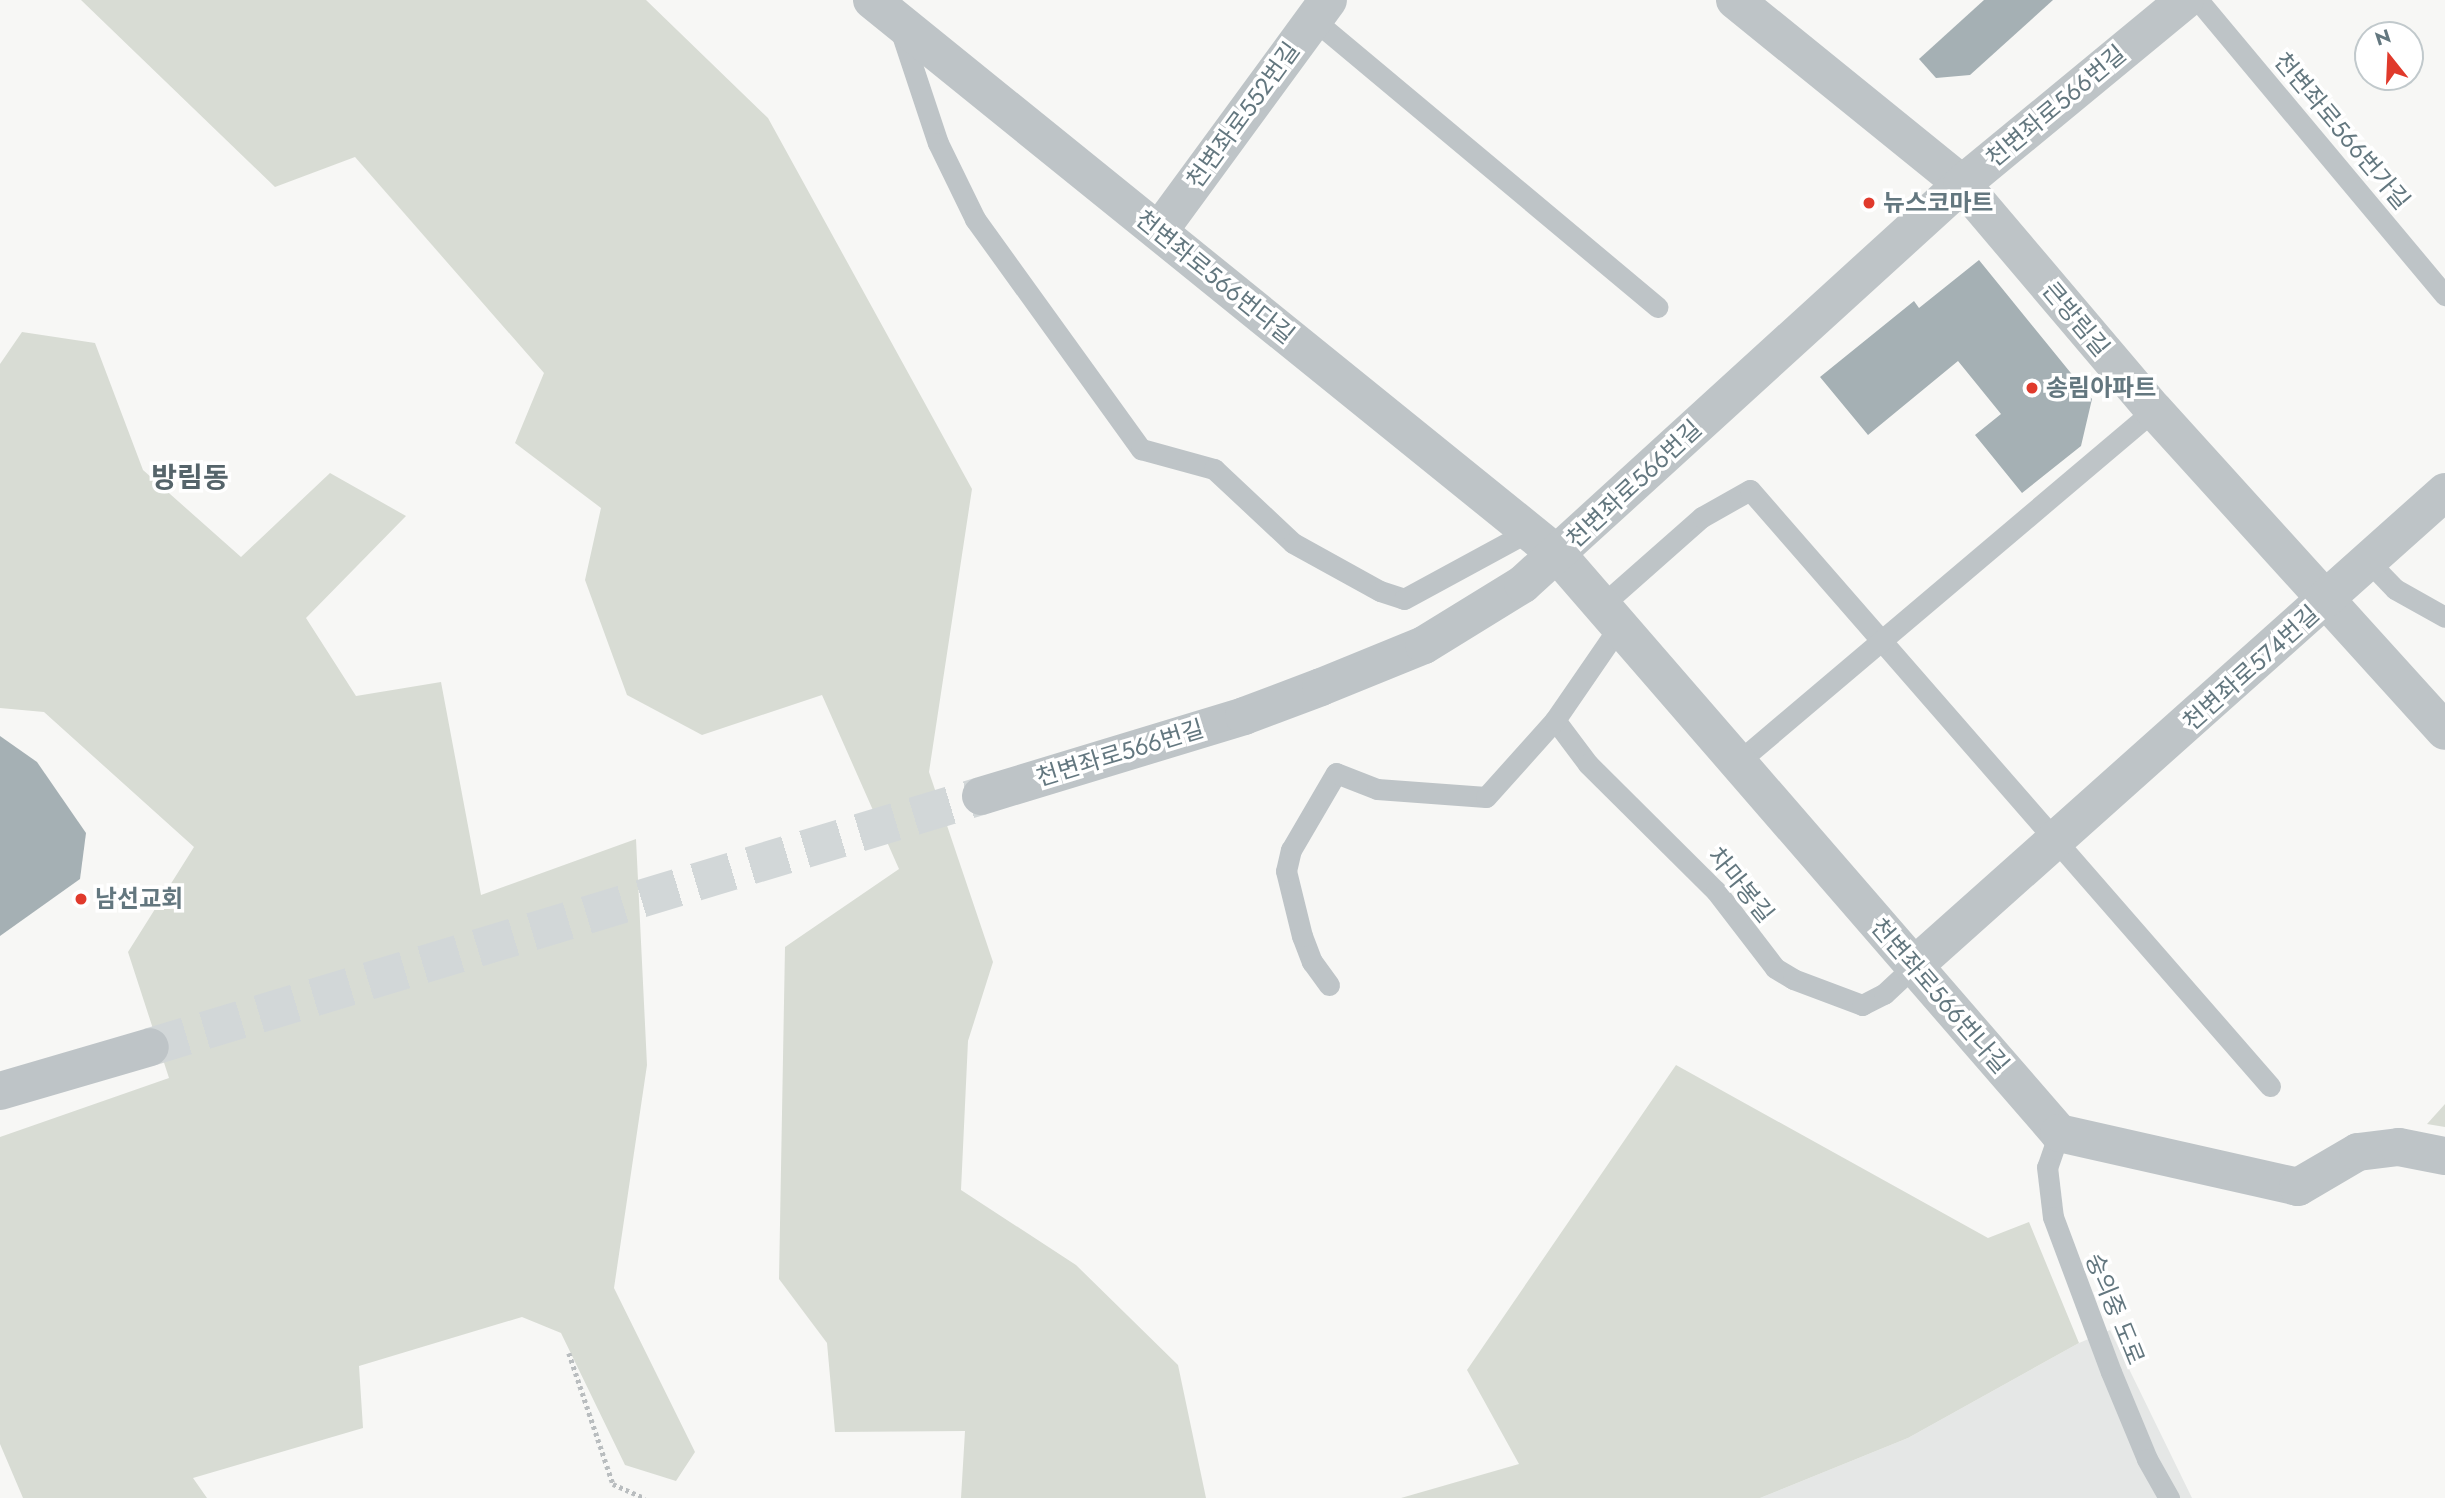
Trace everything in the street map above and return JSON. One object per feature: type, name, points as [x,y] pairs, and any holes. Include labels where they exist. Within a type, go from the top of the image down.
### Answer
[{"type":"street","name":"큰방림길","points":[[1734,0],[1962,184],[2154,410],[2445,731]]},
{"type":"street","name":"천변좌로566번길","points":[[981,796],[1244,716],[1424,645],[1523,584],[1543,543],[1962,184],[2185,0]]},
{"type":"street","name":"천변좌로552번길","points":[[1159,231],[1310,6]]},
{"type":"street","name":"천변좌로566번다길","points":[[884,9],[1543,543]]},
{"type":"street","name":"천변좌로574번길","points":[[1914,966],[2445,492]]},
{"type":"street","name":"천변좌로566번나길","points":[[1543,543],[1738,762],[2059,1133]]},
{"type":"street","points":[[0,1091],[150,1047]]},
{"type":"street","points":[[2059,1133],[2298,1187],[2358,1152],[2399,1147],[2445,1157]]},
{"type":"lane","name":"천변좌로566번가길","points":[[2198,0],[2445,295]]},
{"type":"lane","points":[[1310,6],[1658,307]]},
{"type":"lane","points":[[884,9],[938,143],[975,219],[1141,449],[1214,469],[1293,542],[1380,591],[1404,600],[1543,543]]},
{"type":"lane","points":[[1738,762],[2154,410]]},
{"type":"lane","points":[[1329,985],[1312,962],[1302,936],[1286,870],[1291,850],[1336,773],[1377,789],[1486,797],[1555,720],[1610,617],[1702,517],[1750,490],[2270,1086]]},
{"type":"lane","points":[[2368,561],[2395,589],[2445,617]]},
{"type":"lane","name":"차마봉길","points":[[1555,720],[1588,764],[1716,891],[1775,968],[1793,979],[1863,1005],[1884,994],[1914,966]]},
{"type":"lane","name":"숭의중 도로","points":[[2059,1133],[2047,1167],[2056,1227],[2147,1459],[2169,1498]]},
{"type":"path","points":[[569,1353],[613,1485],[645,1498]]},
{"type":"shaded area","points":[[81,0],[646,0],[768,118],[972,489],[929,772],[993,962],[968,1041],[961,1190],[1076,1265],[1178,1365],[1206,1498],[961,1498],[965,1431],[835,1432],[827,1343],[779,1279],[785,947],[899,869],[822,695],[702,735],[627,695],[585,580],[601,508],[515,443],[544,373],[355,157],[275,187]]},
{"type":"shaded area","points":[[22,332],[95,343],[143,470],[241,557],[330,473],[406,516],[306,618],[356,696],[441,682],[481,895],[636,839],[647,1065],[614,1288],[695,1452],[676,1481],[625,1465],[561,1333],[522,1317],[359,1366],[363,1428],[193,1478],[207,1498],[23,1498],[0,1444],[0,1137],[169,1078],[128,952],[194,847],[44,712],[0,708],[0,364]]},
{"type":"shaded area","points":[[1676,1065],[1988,1238],[2029,1222],[2079,1343],[1908,1438],[1760,1498],[1401,1498],[1519,1464],[1467,1370]]},
{"type":"shaded area","points":[[2445,1104],[2445,1127],[2427,1124]]},
{"type":"shaded area","points":[[2110,1330],[2192,1498],[1760,1498],[1908,1438],[2079,1343]]},
{"type":"building","points":[[1984,0],[2053,0],[1970,75],[1936,78],[1919,59]]},
{"type":"building","name":"송림아파트","points":[[1979,260],[2092,399],[2081,446],[2022,493],[1975,435],[2001,414],[1958,361],[1868,435],[1820,377],[1914,301],[1919,308]]},
{"type":"building","points":[[0,736],[37,762],[86,833],[80,879],[0,936]]},
{"type":"tunnel","points":[[150,1047],[981,796]]},
{"type":"place","name":"뉴스코마트","points":[[1869,203]]},
{"type":"place","name":"송림아파트","points":[[2032,388]]},
{"type":"place","name":"남선교회","points":[[81,899]]},
{"type":"district","name":"방림동","points":[[190,478]]}]
